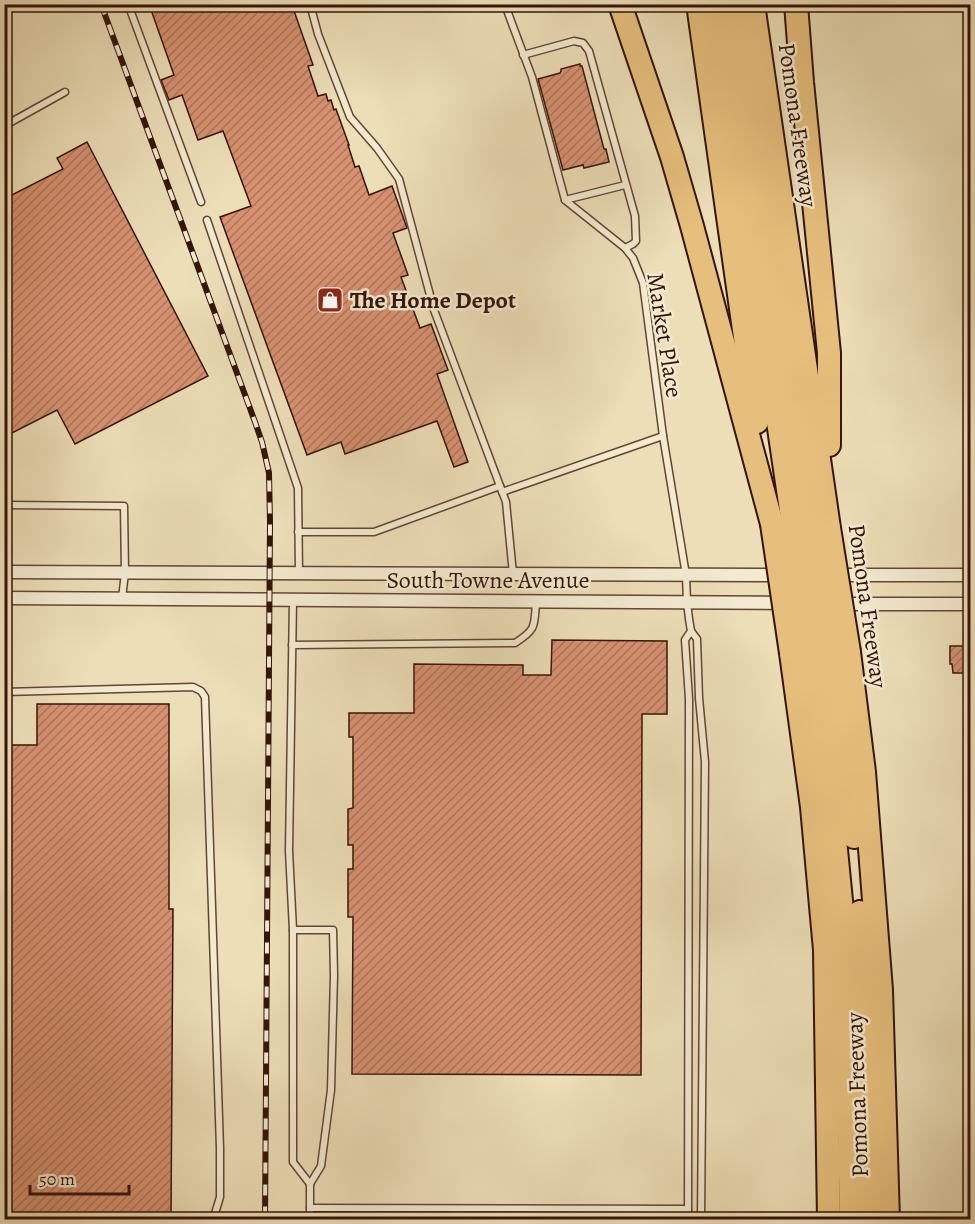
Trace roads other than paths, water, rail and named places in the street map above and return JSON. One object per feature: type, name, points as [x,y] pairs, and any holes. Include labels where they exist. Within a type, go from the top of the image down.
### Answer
[{"type":"highway","points":[[620,4],[672,157],[689,216],[801,525]]},
{"type":"highway","name":"Pomona Freeway","points":[[698,4],[801,525],[820,653],[813,807],[825,950],[829,1220]]},
{"type":"highway","points":[[717,4],[801,525]]},
{"type":"highway","points":[[735,4],[768,223],[801,525]]},
{"type":"highway","name":"Pomona Freeway","points":[[753,4],[801,525],[820,653],[864,772],[881,990],[888,1220]]},
{"type":"highway","points":[[796,4],[829,353],[801,525]]},
{"type":"highway","points":[[820,653],[845,941],[851,1220]]},
{"type":"highway","points":[[820,653],[846,768],[855,848],[866,1072],[868,1220]]},
{"type":"street","name":"South Towne Avenue","points":[[4,572],[970,575]]},
{"type":"street","name":"South Towne Avenue","points":[[4,598],[970,604]]},
{"type":"lane","points":[[128,4],[201,202]]},
{"type":"lane","points":[[310,4],[318,34],[350,117],[377,148],[399,179],[434,310],[506,502],[513,574]]},
{"type":"lane","points":[[507,4],[507,10],[532,77],[565,200],[625,185]]},
{"type":"lane","points":[[523,55],[574,41],[583,44],[589,51],[635,216],[636,241],[625,248]]},
{"type":"lane","points":[[4,126],[65,92]]},
{"type":"lane","name":"Market Place","points":[[565,200],[625,248],[633,258],[643,283],[663,436],[686,575],[691,631]]},
{"type":"lane","points":[[207,220],[298,488],[299,573]]},
{"type":"lane","points":[[298,532],[374,532],[663,436]]},
{"type":"lane","points":[[4,505],[124,506],[125,573],[122,599]]},
{"type":"lane","points":[[293,600],[289,851],[293,930],[293,1161],[310,1184]]},
{"type":"lane","points":[[292,645],[515,643],[531,633],[535,622],[536,601]]},
{"type":"lane","points":[[688,1220],[689,699],[686,640],[691,631],[697,639],[699,698],[705,762],[701,1220]]},
{"type":"lane","points":[[4,692],[193,687],[205,697],[220,1148],[220,1197],[213,1220]]},
{"type":"lane","points":[[293,930],[333,930],[331,1090],[321,1166],[310,1184],[310,1220]]},
{"type":"lane","points":[[310,1208],[688,1209]]},
{"type":"railway","points":[[101,4],[255,422],[269,473],[265,1220]]},
{"type":"place","name":"The Home Depot","points":[[330,300]]}]
